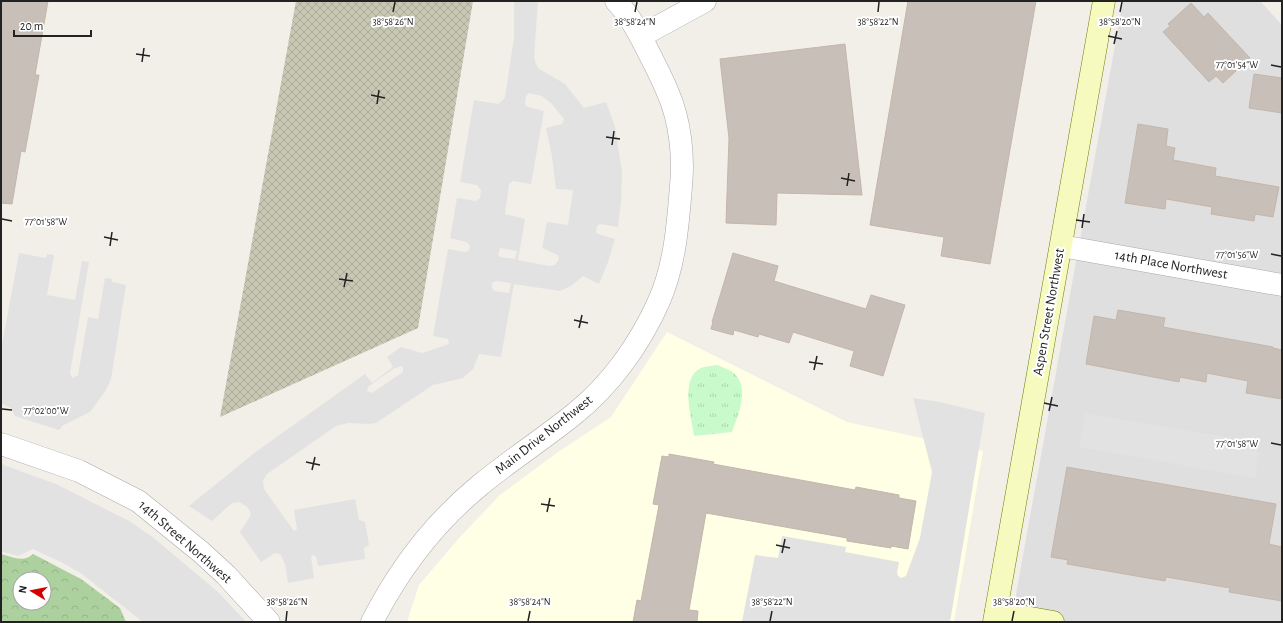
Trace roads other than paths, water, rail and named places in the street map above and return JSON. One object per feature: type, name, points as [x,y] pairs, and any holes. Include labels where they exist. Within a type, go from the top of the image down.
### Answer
[{"type":"street","name":"Main Drive Northwest","points":[[372,622],[384,597],[416,551],[440,524],[478,487],[574,415],[601,388],[636,342],[659,300],[668,274],[675,243],[683,168],[680,143],[669,94],[641,36],[627,13],[616,1]]},
{"type":"street","points":[[641,36],[705,1]]},
{"type":"street","name":"Aspen Street Northwest","points":[[995,617],[1104,1]]},
{"type":"street","name":"14th Place Northwest","points":[[1061,246],[1282,285]]},
{"type":"street","name":"14th Street Northwest","points":[[1,444],[80,472],[138,501],[201,552],[226,575],[269,622]]},
{"type":"street","points":[[995,617],[1053,622]]}]
